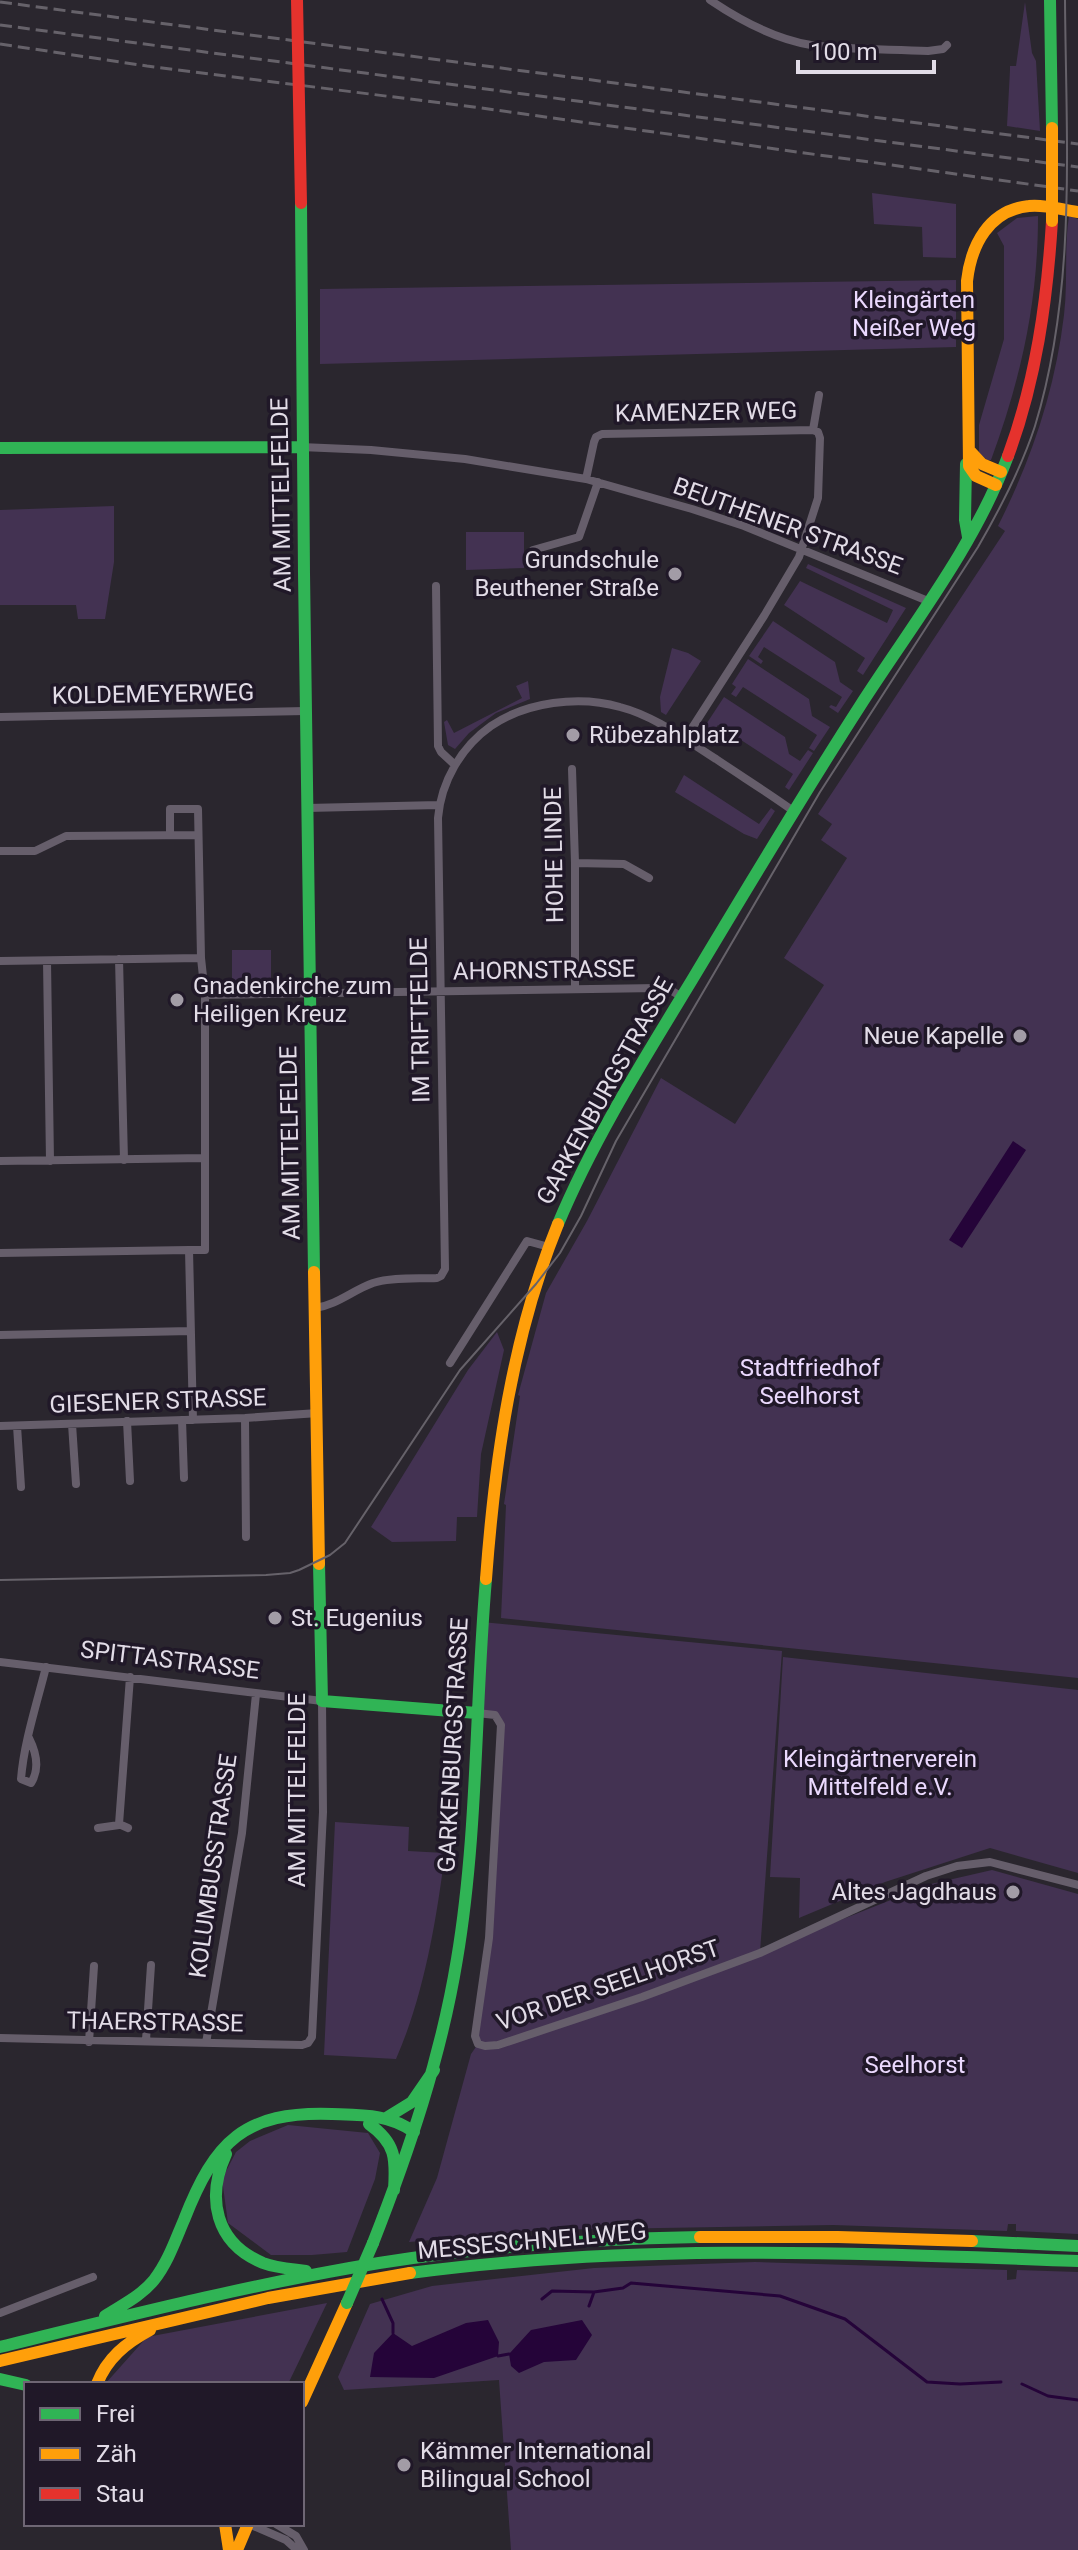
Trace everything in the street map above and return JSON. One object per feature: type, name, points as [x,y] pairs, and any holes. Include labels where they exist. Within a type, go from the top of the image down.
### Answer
[{"type":"main road","name":"AM MITTELFELDE","points":[[297,0],[309,993],[322,1701]]},
{"type":"main road","name":"GARKENBURGSTRASSE","points":[[304,2398],[394,2190],[434,2070],[450,1998],[470,1855],[487,1547],[502,1421],[514,1359],[549,1247],[583,1170],[792,810],[928,601],[996,485],[1024,410],[1036,365],[1047,297],[1052,221],[1050,0]]},
{"type":"main road","points":[[996,485],[972,472],[969,450],[967,281],[971,253],[986,229],[998,217],[1012,210],[1040,206],[1078,212]]},
{"type":"main road","points":[[0,448],[301,447]]},
{"type":"main road","points":[[969,450],[982,464],[1001,472]]},
{"type":"main road","points":[[968,537],[965,468],[969,450]]},
{"type":"main road","name":"SPITTASTRASSE","points":[[322,1701],[477,1713]]},
{"type":"main road","points":[[386,2118],[412,2102],[434,2070]]},
{"type":"main road","points":[[90,2325],[133,2299],[150,2284],[173,2248],[207,2167],[222,2147],[242,2131],[270,2118],[300,2113],[386,2118],[403,2123],[414,2132]]},
{"type":"main road","points":[[322,2273],[263,2263],[238,2249],[227,2237],[215,2211],[214,2197],[220,2166],[233,2145],[244,2136],[273,2123],[316,2117],[414,2132]]},
{"type":"main road","points":[[369,2124],[391,2143],[395,2161],[394,2190]]},
{"type":"main road","name":"MESSESCHNELLWEG","points":[[0,2347],[246,2288],[322,2273],[476,2251],[683,2237],[864,2238],[1078,2246]]},
{"type":"main road","name":"MESSESCHNELLWEG","points":[[0,2361],[264,2299],[437,2270],[565,2256],[757,2251],[1078,2261]]},
{"type":"main road","points":[[98,2382],[108,2362],[122,2347],[172,2319]]},
{"type":"main road","points":[[0,2379],[24,2385]]},
{"type":"main road","points":[[226,2526],[229,2550]]},
{"type":"main road","points":[[237,2550],[247,2526]]},
{"type":"street","points":[[710,0],[736,18],[760,29],[812,45],[928,51],[943,49],[947,45]]},
{"type":"street","points":[[685,739],[771,606],[802,549],[818,498],[820,438],[818,432],[813,430],[819,395]]},
{"type":"street","name":"KAMENZER WEG","points":[[586,479],[594,442],[602,434],[813,430]]},
{"type":"street","name":"BEUTHENER STRASSE","points":[[301,447],[465,459],[586,479],[692,509],[802,549],[928,601]]},
{"type":"street","points":[[533,550],[579,537],[598,482]]},
{"type":"street","points":[[436,586],[438,746],[455,765],[480,733],[518,711],[550,703],[600,703],[638,714],[685,739],[792,810]]},
{"type":"street","name":"KOLDEMEYERWEG","points":[[0,717],[306,711]]},
{"type":"street","name":"IM TRIFTFELDE","points":[[315,1308],[326,1306],[371,1284],[387,1280],[437,1278],[445,1269],[439,805],[455,765]]},
{"type":"street","name":"HOHE LINDE","points":[[572,769],[575,989]]},
{"type":"street","points":[[307,808],[439,805]]},
{"type":"street","points":[[0,1253],[205,1250],[205,995],[201,958],[198,809],[170,809],[170,835]]},
{"type":"street","points":[[0,851],[35,851],[66,836],[198,835]]},
{"type":"street","points":[[575,863],[624,864],[649,878]]},
{"type":"street","points":[[0,961],[201,958]]},
{"type":"street","points":[[119,959],[124,1160]]},
{"type":"street","points":[[47,961],[50,1161]]},
{"type":"street","name":"AHORNSTRASSE","points":[[205,995],[658,988],[682,997]]},
{"type":"street","points":[[0,1161],[205,1158]]},
{"type":"street","points":[[450,1363],[527,1241],[549,1247]]},
{"type":"street","points":[[189,1250],[193,1420]]},
{"type":"street","points":[[0,1335],[191,1331]]},
{"type":"street","name":"GIESENER STRASSE","points":[[0,1426],[318,1413]]},
{"type":"street","points":[[245,1418],[246,1537]]},
{"type":"street","points":[[182,1420],[184,1478]]},
{"type":"street","points":[[127,1421],[130,1481]]},
{"type":"street","points":[[72,1424],[76,1484]]},
{"type":"street","points":[[17,1426],[21,1487]]},
{"type":"street","name":"SPITTASTRASSE","points":[[0,1662],[322,1701]]},
{"type":"street","points":[[29,1738],[46,1667]]},
{"type":"street","points":[[98,1828],[123,1826],[130,1677]]},
{"type":"street","name":"KOLUMBUSSTRASSE","points":[[206,2043],[242,1833],[256,1694]]},
{"type":"street","name":"AM MITTELFELDE","points":[[308,2043],[312,2037],[323,1812],[322,1701]]},
{"type":"street","name":"VOR DER SEELHORST","points":[[477,1713],[495,1715],[501,1725],[489,1938],[475,2036],[478,2044],[485,2046],[516,2040],[760,1953],[926,1876],[957,1866],[990,1862],[1078,1885]]},
{"type":"street","points":[[146,2040],[151,1965]]},
{"type":"street","points":[[89,2042],[94,1966]]},
{"type":"street","name":"THAERSTRASSE","points":[[0,2038],[89,2042],[308,2043]]},
{"type":"street","points":[[0,2313],[93,2277]]},
{"type":"street","points":[[253,2526],[286,2540],[297,2550]]},
{"type":"street","points":[[279,2526],[296,2536],[304,2550]]},
{"type":"green space","points":[[1025,2],[1032,53],[1036,61],[1040,131],[1007,126],[1010,66],[1016,66]]},
{"type":"green space","name":"Kleingärten Neißer Weg","points":[[872,193],[956,204],[956,258],[923,257],[922,227],[874,224]]},
{"type":"green space","points":[[1038,216],[1035,279],[1026,340],[1002,430],[991,460],[987,460],[979,453],[979,425],[1004,339],[1004,246],[997,233],[1017,218]]},
{"type":"green space","name":"Stadtfriedhof Seelhorst","points":[[1069,216],[1078,219],[1078,1678],[501,1618],[504,1504],[518,1395],[546,1293],[661,1078],[735,1124],[824,985],[784,958],[847,858],[821,840],[832,824],[818,814],[1005,531],[998,526],[1031,449],[1055,370],[1065,303]]},
{"type":"green space","points":[[956,280],[956,347],[320,364],[320,289]]},
{"type":"green space","points":[[114,506],[114,562],[105,619],[78,619],[76,605],[0,605],[0,510]]},
{"type":"green space","points":[[466,532],[524,532],[524,568],[466,570]]},
{"type":"green space","points":[[808,564],[906,608],[863,675],[857,671],[865,658],[784,605],[800,581],[887,623],[893,610],[806,568]]},
{"type":"green space","points":[[773,621],[835,662],[840,682],[853,691],[838,713],[829,707],[836,707],[842,697],[764,647],[758,657],[763,661],[761,664],[749,656]]},
{"type":"green space","points":[[672,648],[701,661],[666,715],[661,712],[660,697]]},
{"type":"green space","points":[[748,659],[809,699],[812,716],[830,727],[814,751],[809,748],[817,735],[743,687],[736,697],[731,694],[736,687],[732,684]]},
{"type":"green space","points":[[528,681],[530,699],[496,713],[469,733],[455,749],[448,745],[444,722],[447,720],[454,733],[522,698],[516,686]]},
{"type":"green space","points":[[724,697],[785,737],[789,754],[800,761],[808,750],[813,753],[789,790],[785,787],[793,774],[718,725],[711,734],[718,739],[713,746],[702,739],[707,732],[703,729]]},
{"type":"green space","points":[[684,775],[759,824],[771,808],[775,811],[757,839],[744,834],[675,792]]},
{"type":"green space","points":[[232,950],[271,950],[271,985],[232,985]]},
{"type":"green space","points":[[497,1332],[504,1350],[481,1454],[477,1517],[457,1517],[456,1541],[392,1542],[371,1527],[468,1370]]},
{"type":"green space","name":"Seelhorst","points":[[482,1622],[782,1651],[760,1952],[931,1884],[992,1870],[1078,1894],[1078,2234],[1016,2231],[1016,2224],[1008,2224],[1007,2231],[833,2225],[543,2230],[409,2242],[437,2178],[471,2054],[478,2044],[489,1938],[500,1719],[477,1713]]},
{"type":"green space","name":"Kleingärtnerverein Mittelfeld e.V.","points":[[783,1657],[1078,1690],[1078,1873],[990,1848],[885,1882],[799,1918],[800,1878],[770,1877]]},
{"type":"green space","points":[[335,1822],[409,1827],[408,1851],[445,1853],[428,1958],[396,2059],[324,2055]]},
{"type":"green space","points":[[288,2125],[368,2133],[380,2153],[375,2179],[347,2252],[271,2255],[228,2223],[222,2179],[236,2152],[250,2141]]},
{"type":"green space","points":[[755,2262],[1007,2270],[1007,2280],[1016,2279],[1017,2270],[1078,2272],[1078,2550],[511,2550],[499,2380],[344,2390],[338,2377],[370,2304],[432,2286],[594,2268]]},
{"type":"green space","points":[[327,2303],[289,2382],[107,2382],[147,2337]]},
{"type":"shaded area","points":[[1013,1141],[1026,1150],[962,1248],[949,1240]]},
{"type":"shaded area","points":[[488,2320],[499,2342],[498,2356],[434,2378],[370,2377],[374,2353],[393,2333],[412,2346],[466,2323]]},
{"type":"shaded area","points":[[582,2320],[592,2335],[576,2360],[544,2362],[519,2373],[511,2366],[509,2354],[531,2330]]},
{"type":"waterway","points":[[589,2306],[594,2292],[623,2288],[631,2283],[780,2296],[845,2319],[927,2382],[1001,2382]]},
{"type":"waterway","points":[[542,2299],[552,2291],[594,2292]]},
{"type":"waterway","points":[[382,2299],[393,2323],[393,2333]]},
{"type":"waterway","points":[[498,2356],[509,2354]]},
{"type":"waterway","points":[[1022,2384],[1048,2396],[1078,2400]]},
{"type":"tram line","points":[[0,1580],[266,1575],[290,1573],[330,1555],[345,1543],[460,1370],[560,1253],[616,1141],[820,792],[978,547],[1023,458],[1048,374],[1058,321],[1063,268],[1067,161],[1065,0]]},
{"type":"railway","points":[[0,2],[1078,144]]},
{"type":"railway","points":[[0,25],[1078,167]]},
{"type":"railway","points":[[0,44],[1078,191]]},
{"type":"traffic: fast","points":[[1050,0],[1052,128]]},
{"type":"traffic: fast","points":[[301,203],[314,1272]]},
{"type":"traffic: fast","points":[[0,448],[301,447]]},
{"type":"traffic: fast","points":[[558,1224],[587,1161],[638,1069],[817,774],[960,554],[1008,456]]},
{"type":"traffic: fast","points":[[966,464],[965,520],[968,537]]},
{"type":"traffic: fast","points":[[319,1564],[322,1701],[477,1713]]},
{"type":"traffic: fast","points":[[373,2243],[422,2103],[442,2032],[457,1959],[473,1817],[486,1579]]},
{"type":"traffic: fast","points":[[386,2118],[412,2102],[434,2070]]},
{"type":"traffic: fast","points":[[105,2316],[137,2296],[154,2280],[167,2259],[208,2170],[221,2151],[255,2125],[302,2114],[354,2115],[385,2119],[414,2132]]},
{"type":"traffic: fast","points":[[369,2124],[385,2138],[392,2152],[394,2190]]},
{"type":"traffic: fast","points":[[226,2154],[220,2170],[216,2203],[225,2231],[234,2244],[263,2263],[306,2271]]},
{"type":"traffic: fast","points":[[0,2347],[236,2291],[379,2263],[539,2244],[700,2237]]},
{"type":"traffic: fast","points":[[972,2241],[1078,2246]]},
{"type":"traffic: fast","points":[[347,2303],[373,2243]]},
{"type":"traffic: fast","points":[[410,2273],[578,2257],[661,2254],[827,2253],[1078,2261]]},
{"type":"traffic: fast","points":[[0,2379],[24,2385]]},
{"type":"traffic: slow","points":[[1052,128],[1052,221]]},
{"type":"traffic: slow","points":[[996,485],[976,476],[969,466],[969,268],[984,232],[1003,214],[1029,206],[1078,212]]},
{"type":"traffic: slow","points":[[969,450],[982,464],[1001,472]]},
{"type":"traffic: slow","points":[[486,1579],[508,1398],[529,1310],[558,1224]]},
{"type":"traffic: slow","points":[[314,1272],[319,1564]]},
{"type":"traffic: slow","points":[[700,2237],[972,2241]]},
{"type":"traffic: slow","points":[[0,2361],[268,2298],[410,2273]]},
{"type":"traffic: slow","points":[[304,2398],[347,2303]]},
{"type":"traffic: slow","points":[[98,2382],[118,2352],[150,2330]]},
{"type":"traffic: slow","points":[[225,2526],[229,2550]]},
{"type":"traffic: slow","points":[[237,2550],[247,2526]]},
{"type":"traffic: jam","points":[[297,0],[301,203]]},
{"type":"traffic: jam","points":[[1008,456],[1026,399],[1039,340],[1052,221]]},
{"type":"place","name":"Grundschule Beuthener Straße","points":[[675,574]]},
{"type":"place","name":"Rübezahlplatz","points":[[573,735]]},
{"type":"place","name":"Gnadenkirche zum Heiligen Kreuz","points":[[177,1000]]},
{"type":"place","name":"Neue Kapelle","points":[[1020,1036]]},
{"type":"place","name":"St. Eugenius","points":[[275,1618]]},
{"type":"place","name":"Altes Jagdhaus","points":[[1013,1892]]},
{"type":"place","name":"Kämmer International Bilingual School","points":[[404,2465]]}]
